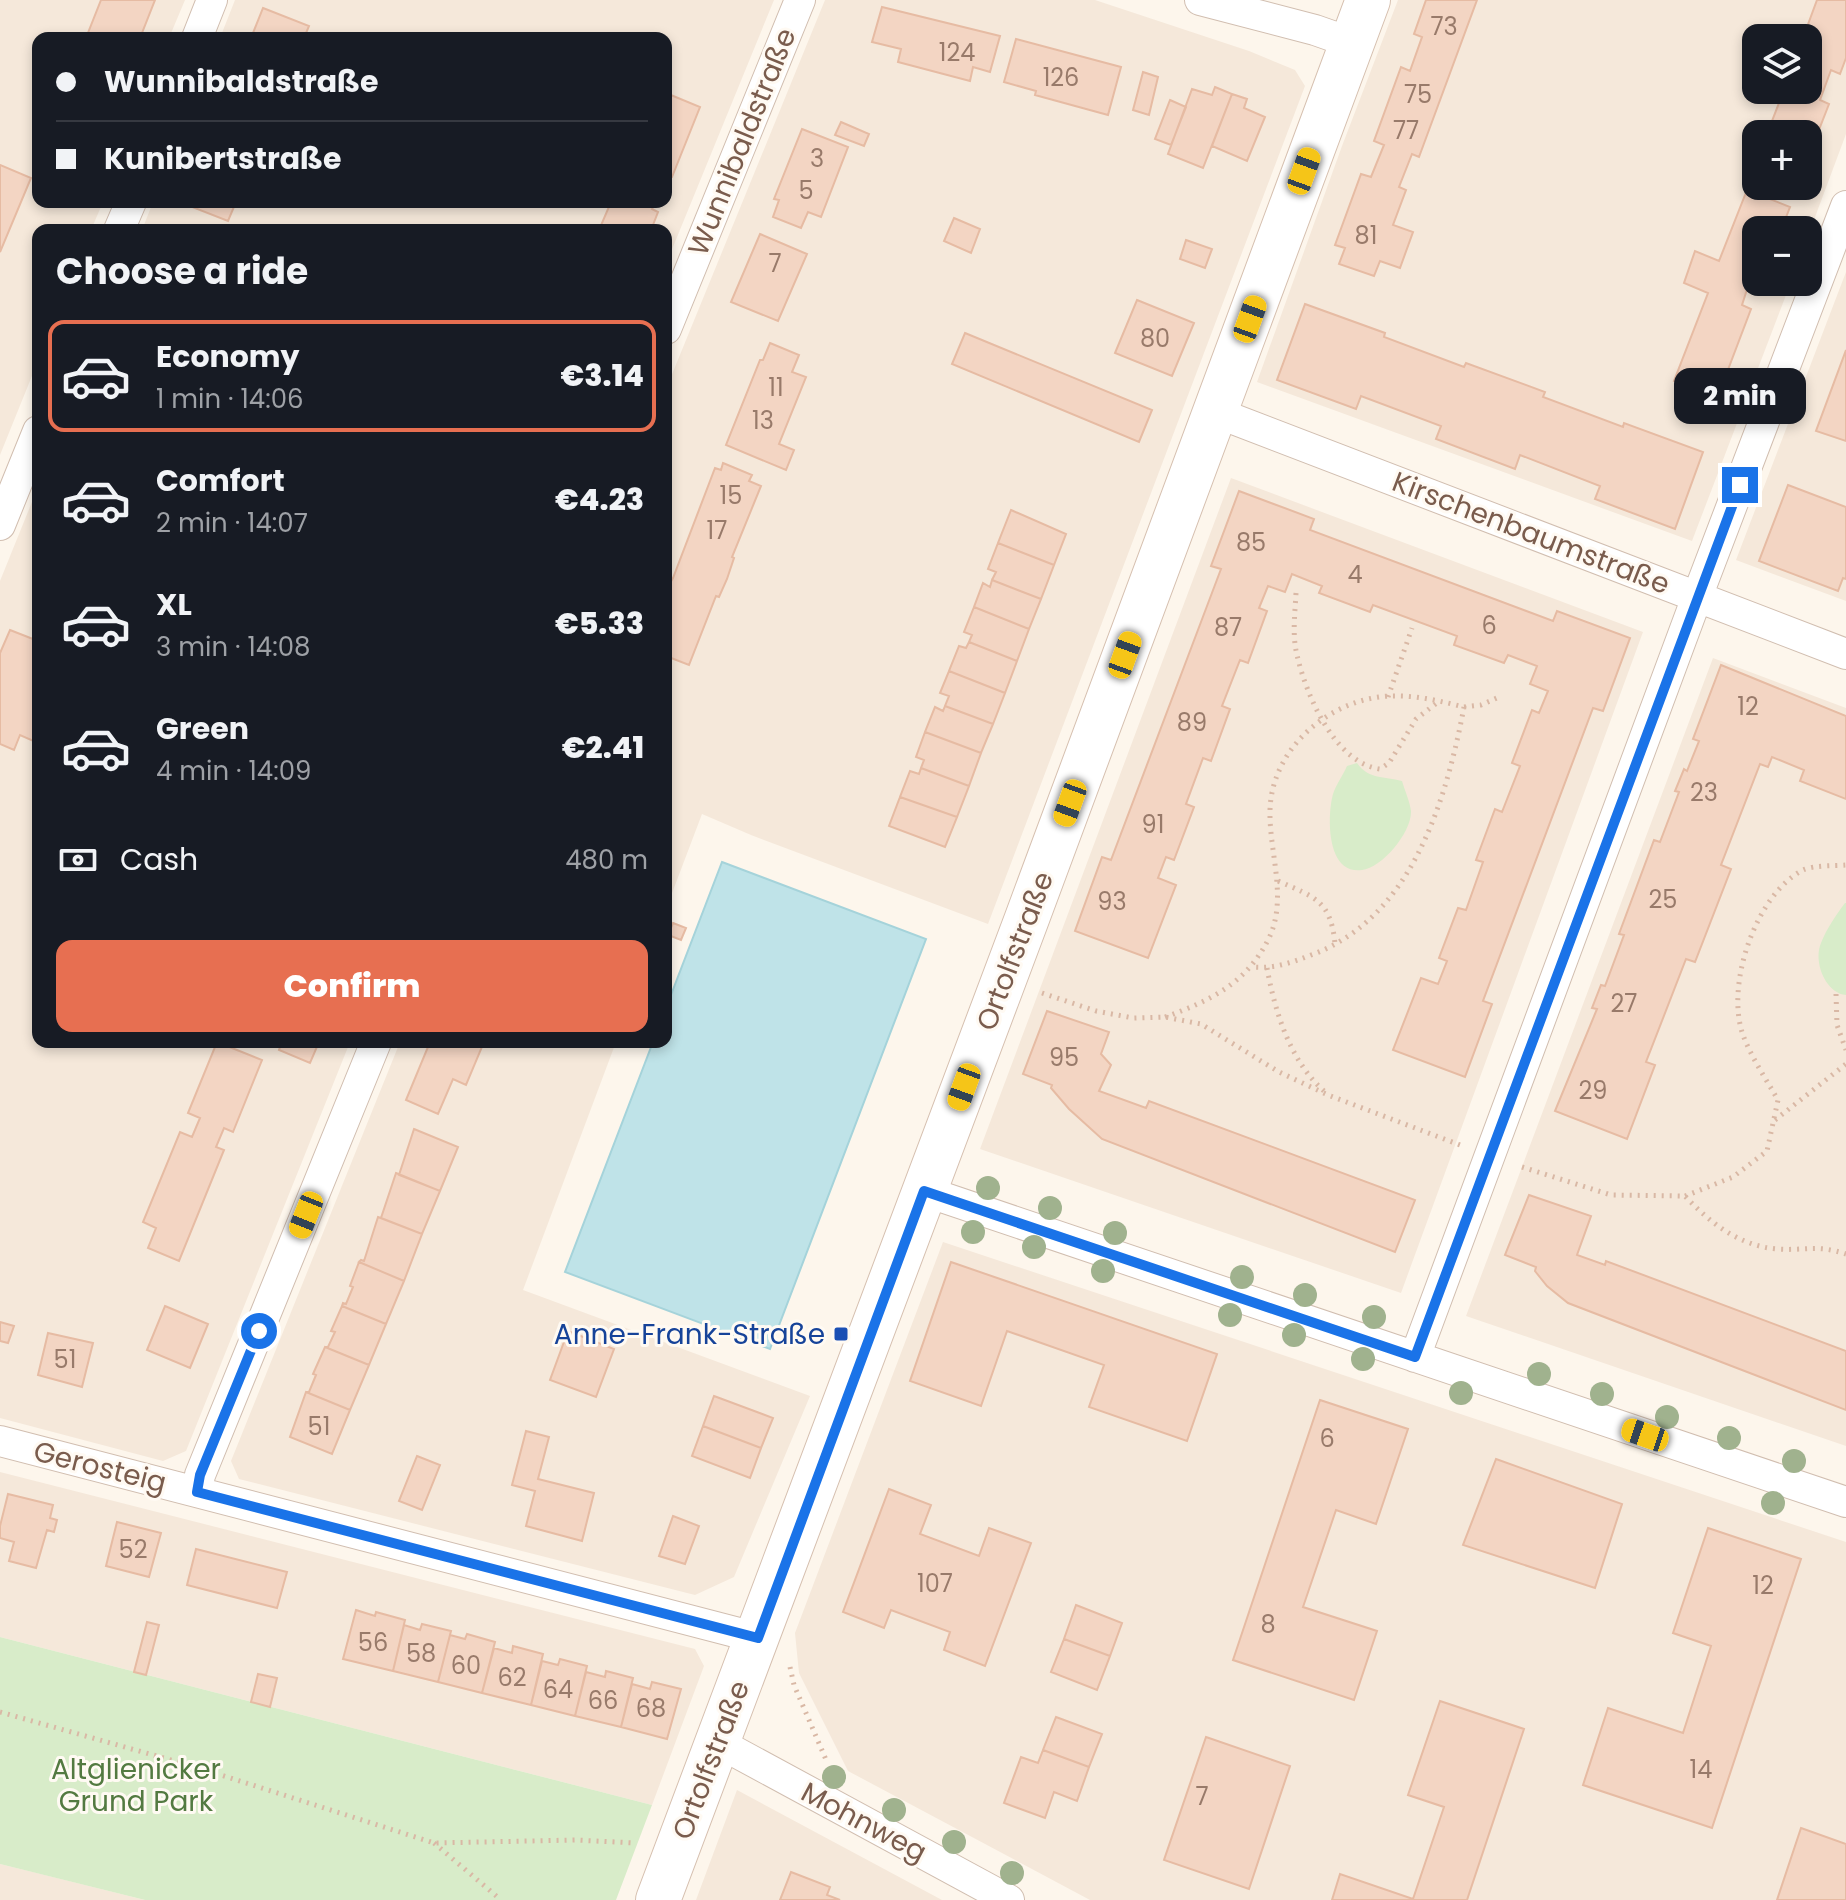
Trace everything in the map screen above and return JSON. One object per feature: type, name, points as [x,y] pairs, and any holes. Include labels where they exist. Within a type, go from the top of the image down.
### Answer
[{"type":"street","points":[[199,32],[212,0]]},
{"type":"street","name":"Wunnibaldstraße","points":[[672,314],[800,0]]},
{"type":"street","points":[[1200,0],[1315,30],[1352,43]]},
{"type":"street","name":"Ortolfstraße","points":[[658,1900],[719,1743],[773,1649],[924,1191],[1368,0]]},
{"type":"street","points":[[1415,1357],[1697,597],[1846,206]]},
{"type":"street","name":"Kirschenbaumstraße","points":[[1215,412],[1846,654]]},
{"type":"street","points":[[0,525],[32,446]]},
{"type":"street","points":[[197,1492],[200,1475],[374,1048]]},
{"type":"street","points":[[924,1191],[1846,1502]]},
{"type":"street","name":"Gerosteig","points":[[0,1441],[773,1649]]},
{"type":"street","name":"Mohnweg","points":[[719,1743],[1009,1900]]},
{"type":"path","points":[[1296,593],[1296,653],[1308,694],[1340,748],[1370,768],[1380,769],[1389,763],[1416,719],[1438,702]]},
{"type":"path","points":[[1388,697],[1412,628]]},
{"type":"path","points":[[1165,1017],[1224,992],[1252,967],[1270,936],[1276,914],[1277,880],[1270,816],[1271,796],[1278,772],[1298,741],[1322,719],[1341,708],[1370,699],[1398,696],[1464,707],[1481,705],[1499,697]]},
{"type":"path","points":[[1252,967],[1267,968],[1289,963],[1335,945],[1349,937],[1387,903],[1413,863],[1435,815],[1450,771],[1464,707]]},
{"type":"path","points":[[1033,990],[1096,1011],[1133,1018],[1165,1017],[1201,1024],[1279,1072],[1328,1095],[1490,1156],[1611,1195],[1685,1196],[1733,1177],[1767,1151],[1778,1100],[1742,1033],[1738,998],[1743,955],[1765,910],[1784,884],[1805,869],[1846,865]]},
{"type":"path","points":[[1277,880],[1323,904],[1333,926],[1335,945]]},
{"type":"path","points":[[1267,968],[1278,1013],[1293,1050],[1308,1077],[1328,1095]]},
{"type":"path","points":[[1836,994],[1837,1025],[1846,1050]]},
{"type":"path","points":[[1775,1121],[1846,1064]]},
{"type":"path","points":[[1685,1196],[1705,1218],[1754,1245],[1777,1249],[1825,1247],[1846,1254]]},
{"type":"path","points":[[773,1649],[794,1685],[828,1766]]},
{"type":"path","points":[[0,1712],[196,1767],[434,1843],[576,1840],[644,1844]]},
{"type":"path","points":[[434,1843],[501,1900]]},
{"type":"shaded area","points":[[0,0],[185,0],[172,32],[32,32],[32,208],[100,208],[94,224],[32,224],[32,376],[0,455]]},
{"type":"shaded area","points":[[235,0],[774,0],[672,249],[672,224],[144,224],[151,208],[672,208],[672,32],[222,32]]},
{"type":"shaded area","points":[[825,0],[1095,0],[1249,51],[1295,70],[1305,86],[988,924],[702,814],[672,893],[672,374]]},
{"type":"shaded area","points":[[1398,0],[1846,0],[1846,134],[1822,198],[1822,120],[1742,120],[1742,200],[1821,200],[1815,216],[1742,216],[1742,296],[1786,296],[1692,541],[1257,382]]},
{"type":"shaded area","points":[[1846,272],[1846,601],[1736,560]]},
{"type":"shaded area","points":[[1231,478],[1643,632],[1401,1293],[980,1149]]},
{"type":"shaded area","points":[[32,502],[32,1048],[348,1048],[186,1451],[163,1461],[0,1418],[0,581]]},
{"type":"shaded area","points":[[1713,658],[1846,708],[1846,1446],[1466,1316]]},
{"type":"shaded area","points":[[398,1048],[614,1048],[523,1290],[810,1396],[734,1577],[695,1595],[239,1479],[231,1461]]},
{"type":"shaded area","points":[[943,1242],[1846,1542],[1846,1900],[1090,1900],[848,1771],[799,1673],[795,1633]]},
{"type":"shaded area","points":[[0,1472],[695,1649],[704,1666],[652,1805],[0,1637]]},
{"type":"shaded area","points":[[737,1790],[942,1900],[696,1900]]},
{"type":"shaded area","points":[[0,1864],[49,1876],[145,1900],[0,1900]]},
{"type":"green space","points":[[1357,763],[1372,775],[1402,781],[1411,811],[1407,829],[1394,848],[1378,863],[1362,870],[1350,869],[1341,863],[1335,854],[1330,829],[1334,791],[1347,766]]},
{"type":"green space","points":[[1845,903],[1846,995],[1832,989],[1823,975],[1819,958],[1823,937]]},
{"type":"green space","name":"Altglienicker Grund Park","points":[[0,1637],[652,1805],[616,1900],[145,1900],[0,1864]]},
{"type":"water","points":[[722,862],[926,939],[770,1349],[565,1272],[651,1048],[672,1048],[672,992]]},
{"type":"building","points":[[101,0],[155,0],[142,32],[88,32]]},
{"type":"building","points":[[1426,0],[1477,0],[1419,157],[1412,154],[1399,187],[1406,190],[1393,225],[1413,232],[1400,268],[1380,261],[1374,276],[1339,264],[1345,248],[1335,245],[1361,174],[1371,177],[1384,145],[1374,141],[1401,67],[1410,71],[1422,37],[1414,34]]},
{"type":"building","points":[[1817,0],[1846,0],[1846,58],[1840,74],[1831,70],[1822,95],[1822,24],[1808,24]]},
{"type":"building","points":[[882,7],[1000,36],[990,72],[973,67],[970,81],[898,62],[901,49],[872,42]]},
{"type":"building","points":[[263,8],[309,26],[306,32],[253,32]]},
{"type":"building","points":[[1016,39],[1121,67],[1108,115],[1035,95],[1036,91],[1004,82]]},
{"type":"building","points":[[1143,72],[1158,77],[1149,115],[1133,110]]},
{"type":"building","points":[[1215,87],[1232,94],[1203,168],[1168,154],[1192,89],[1212,95]]},
{"type":"building","points":[[1232,94],[1247,99],[1244,108],[1265,117],[1247,161],[1212,146]]},
{"type":"building","points":[[672,95],[700,107],[672,177]]},
{"type":"building","points":[[1170,100],[1186,107],[1171,145],[1155,139]]},
{"type":"building","points":[[1822,101],[1829,104],[1822,122],[1772,120],[1779,104],[1822,104]]},
{"type":"building","points":[[841,122],[869,134],[864,146],[835,135]]},
{"type":"building","points":[[802,129],[848,147],[821,217],[808,212],[801,228],[773,217],[779,200],[774,199]]},
{"type":"building","points":[[0,165],[31,178],[0,252]]},
{"type":"building","points":[[1743,200],[1772,200],[1790,207],[1786,216],[1742,216],[1742,296],[1745,296],[1742,305],[1751,309],[1718,396],[1674,381],[1708,293],[1684,283],[1695,251],[1719,261]]},
{"type":"building","points":[[195,208],[233,208],[228,221]]},
{"type":"building","points":[[608,208],[652,208],[658,212],[653,224],[602,224]]},
{"type":"building","points":[[954,218],[980,229],[971,253],[944,241]]},
{"type":"building","points":[[760,234],[807,254],[778,321],[731,302]]},
{"type":"building","points":[[1186,240],[1212,249],[1205,268],[1180,259]]},
{"type":"building","points":[[1137,300],[1194,323],[1172,376],[1115,353]]},
{"type":"building","points":[[1305,304],[1385,333],[1384,337],[1464,367],[1466,363],[1545,392],[1543,397],[1623,427],[1624,423],[1703,452],[1675,529],[1595,499],[1600,486],[1520,455],[1515,469],[1436,439],[1441,426],[1361,396],[1356,409],[1277,380]]},
{"type":"building","points":[[965,333],[1152,410],[1139,442],[952,364]]},
{"type":"building","points":[[770,343],[799,355],[792,372],[806,377],[779,444],[794,450],[786,470],[726,445],[760,360],[763,360]]},
{"type":"building","points":[[1846,350],[1846,441],[1816,431]]},
{"type":"building","points":[[723,463],[752,475],[749,481],[761,486],[732,557],[727,579],[719,597],[716,596],[689,665],[672,658],[672,580],[715,468],[721,470]]},
{"type":"building","points":[[1788,485],[1846,507],[1846,579],[1843,578],[1838,591],[1759,561]]},
{"type":"building","points":[[1239,491],[1314,519],[1310,530],[1553,621],[1557,611],[1630,638],[1603,711],[1593,708],[1483,1001],[1492,1004],[1465,1077],[1393,1050],[1421,978],[1438,984],[1447,961],[1439,958],[1458,908],[1466,910],[1483,862],[1476,860],[1495,809],[1502,812],[1520,766],[1512,763],[1532,710],[1539,713],[1548,691],[1530,684],[1537,666],[1508,655],[1504,663],[1454,645],[1457,636],[1373,605],[1370,612],[1319,593],[1322,586],[1292,574],[1285,592],[1268,586],[1259,608],[1267,611],[1248,663],[1240,660],[1222,706],[1230,709],[1211,761],[1203,758],[1186,804],[1194,807],[1174,860],[1166,857],[1158,878],[1176,885],[1148,958],[1075,931],[1102,857],[1111,860],[1221,569],[1211,566]]},
{"type":"building","points":[[1011,510],[1066,534],[1054,565],[998,543]]},
{"type":"building","points":[[998,543],[1054,565],[1041,599],[992,580],[996,572],[988,569]]},
{"type":"building","points":[[992,580],[1041,599],[1029,629],[974,607],[983,583],[990,587]]},
{"type":"building","points":[[974,607],[1029,629],[1017,661],[969,642],[972,635],[964,632]]},
{"type":"building","points":[[10,630],[32,639],[32,740],[20,735],[14,750],[0,744],[0,653]]},
{"type":"building","points":[[969,642],[1017,661],[1005,693],[949,671],[959,646],[966,648]]},
{"type":"building","points":[[1721,665],[1846,716],[1846,799],[1800,781],[1804,770],[1772,757],[1768,767],[1760,764],[1721,865],[1731,869],[1695,962],[1686,959],[1646,1062],[1655,1065],[1627,1139],[1555,1111],[1597,1009],[1592,1008],[1601,985],[1605,986],[1624,935],[1619,934],[1654,840],[1660,842],[1679,792],[1675,791],[1699,741],[1693,739]]},
{"type":"building","points":[[949,671],[1005,693],[993,724],[945,706],[949,696],[940,693]]},
{"type":"building","points":[[945,706],[993,724],[981,753],[925,732],[935,707],[943,711]]},
{"type":"building","points":[[925,732],[981,753],[969,786],[921,768],[924,760],[916,757]]},
{"type":"building","points":[[921,768],[969,786],[957,817],[900,797],[910,771],[919,774]]},
{"type":"building","points":[[900,797],[957,817],[945,847],[889,826]]},
{"type":"building","points":[[673,923],[686,928],[681,940],[672,937]]},
{"type":"building","points":[[1047,1011],[1109,1032],[1101,1054],[1111,1065],[1099,1091],[1146,1108],[1149,1101],[1415,1200],[1395,1252],[1102,1139],[1069,1109],[1051,1088],[1052,1085],[1023,1074]]},
{"type":"building","points":[[215,1048],[232,1048],[262,1060],[233,1132],[224,1128],[216,1147],[224,1150],[179,1261],[148,1248],[156,1228],[143,1222],[180,1132],[192,1137],[200,1118],[188,1113]]},
{"type":"building","points":[[280,1048],[316,1048],[310,1063]]},
{"type":"building","points":[[428,1048],[481,1048],[466,1085],[453,1079],[438,1114],[406,1100]]},
{"type":"building","points":[[414,1129],[458,1147],[440,1191],[399,1175]]},
{"type":"building","points":[[396,1173],[440,1191],[422,1234],[381,1218]]},
{"type":"building","points":[[1529,1195],[1591,1216],[1577,1255],[1605,1265],[1606,1261],[1846,1351],[1846,1410],[1568,1303],[1547,1286],[1535,1271],[1536,1267],[1505,1255]]},
{"type":"building","points":[[378,1217],[422,1234],[404,1281],[359,1262],[364,1261]]},
{"type":"building","points":[[359,1262],[404,1281],[386,1324],[342,1306],[346,1304],[353,1287],[350,1286]]},
{"type":"building","points":[[951,1262],[1217,1354],[1187,1441],[1089,1407],[1104,1365],[1007,1331],[981,1406],[910,1381]]},
{"type":"building","points":[[165,1306],[208,1324],[190,1368],[147,1350]]},
{"type":"building","points":[[342,1306],[386,1324],[369,1365],[325,1347],[328,1347],[335,1332],[331,1331]]},
{"type":"building","points":[[0,1322],[14,1326],[8,1343],[0,1341]]},
{"type":"building","points":[[568,1331],[614,1349],[596,1397],[550,1380]]},
{"type":"building","points":[[48,1333],[93,1343],[82,1387],[38,1375]]},
{"type":"building","points":[[325,1347],[369,1365],[350,1410],[306,1392],[309,1392]]},
{"type":"building","points":[[306,1392],[350,1410],[332,1454],[290,1437]]},
{"type":"building","points":[[714,1396],[773,1418],[761,1448],[703,1426]]},
{"type":"building","points":[[1320,1400],[1408,1429],[1376,1524],[1336,1510],[1303,1607],[1377,1631],[1354,1700],[1233,1660]]},
{"type":"building","points":[[703,1426],[761,1448],[750,1478],[692,1456]]},
{"type":"building","points":[[526,1431],[549,1437],[538,1479],[594,1493],[582,1541],[526,1526],[535,1491],[512,1485]]},
{"type":"building","points":[[417,1456],[440,1465],[422,1510],[399,1501]]},
{"type":"building","points":[[1496,1459],[1622,1504],[1595,1588],[1463,1545]]},
{"type":"building","points":[[889,1489],[931,1505],[920,1534],[979,1556],[989,1528],[1031,1543],[985,1666],[944,1650],[950,1632],[891,1610],[884,1628],[843,1612]]},
{"type":"building","points":[[8,1494],[53,1505],[50,1518],[57,1520],[54,1532],[47,1530],[36,1568],[9,1561],[14,1542],[0,1538]]},
{"type":"building","points":[[673,1516],[699,1526],[685,1564],[659,1556]]},
{"type":"building","points":[[117,1522],[161,1533],[149,1577],[106,1566]]},
{"type":"building","points":[[1708,1528],[1801,1559],[1712,1828],[1583,1785],[1608,1708],[1683,1733],[1711,1646],[1673,1633]]},
{"type":"building","points":[[196,1549],[287,1572],[277,1608],[187,1585]]},
{"type":"building","points":[[1076,1605],[1122,1623],[1110,1656],[1064,1639]]},
{"type":"building","points":[[356,1610],[405,1620],[393,1671],[343,1659]]},
{"type":"building","points":[[147,1622],[159,1625],[146,1675],[134,1672]]},
{"type":"building","points":[[422,1624],[451,1631],[438,1682],[393,1671],[404,1625],[420,1630]]},
{"type":"building","points":[[467,1634],[495,1642],[482,1693],[438,1682],[450,1635],[465,1639]]},
{"type":"building","points":[[1064,1639],[1110,1656],[1097,1690],[1051,1672]]},
{"type":"building","points":[[513,1646],[543,1654],[531,1705],[482,1693],[494,1648],[512,1653]]},
{"type":"building","points":[[560,1659],[587,1666],[575,1716],[531,1705],[542,1661],[558,1665]]},
{"type":"building","points":[[606,1671],[633,1678],[621,1727],[575,1716],[586,1672],[605,1677]]},
{"type":"building","points":[[258,1674],[277,1678],[270,1707],[251,1702]]},
{"type":"building","points":[[652,1682],[681,1689],[667,1739],[621,1727],[632,1684],[650,1689]]},
{"type":"building","points":[[1440,1701],[1524,1729],[1467,1900],[1332,1900],[1340,1874],[1413,1899],[1444,1807],[1408,1795]]},
{"type":"building","points":[[1056,1717],[1102,1734],[1089,1767],[1043,1750]]},
{"type":"building","points":[[1206,1737],[1290,1766],[1249,1889],[1164,1860]]},
{"type":"building","points":[[1043,1750],[1089,1767],[1077,1801],[1054,1792],[1045,1818],[1004,1803],[1021,1757],[1038,1763]]},
{"type":"building","points":[[1801,1828],[1846,1844],[1846,1900],[1777,1900]]},
{"type":"building","points":[[791,1872],[830,1887],[827,1895],[840,1900],[780,1900]]},
{"type":"place","name":"Anne-Frank-Straße","points":[[841,1334]]},
{"type":"route","points":[[259,1331],[200,1475],[197,1492],[758,1638],[924,1191],[1415,1357],[1740,485]]}]
